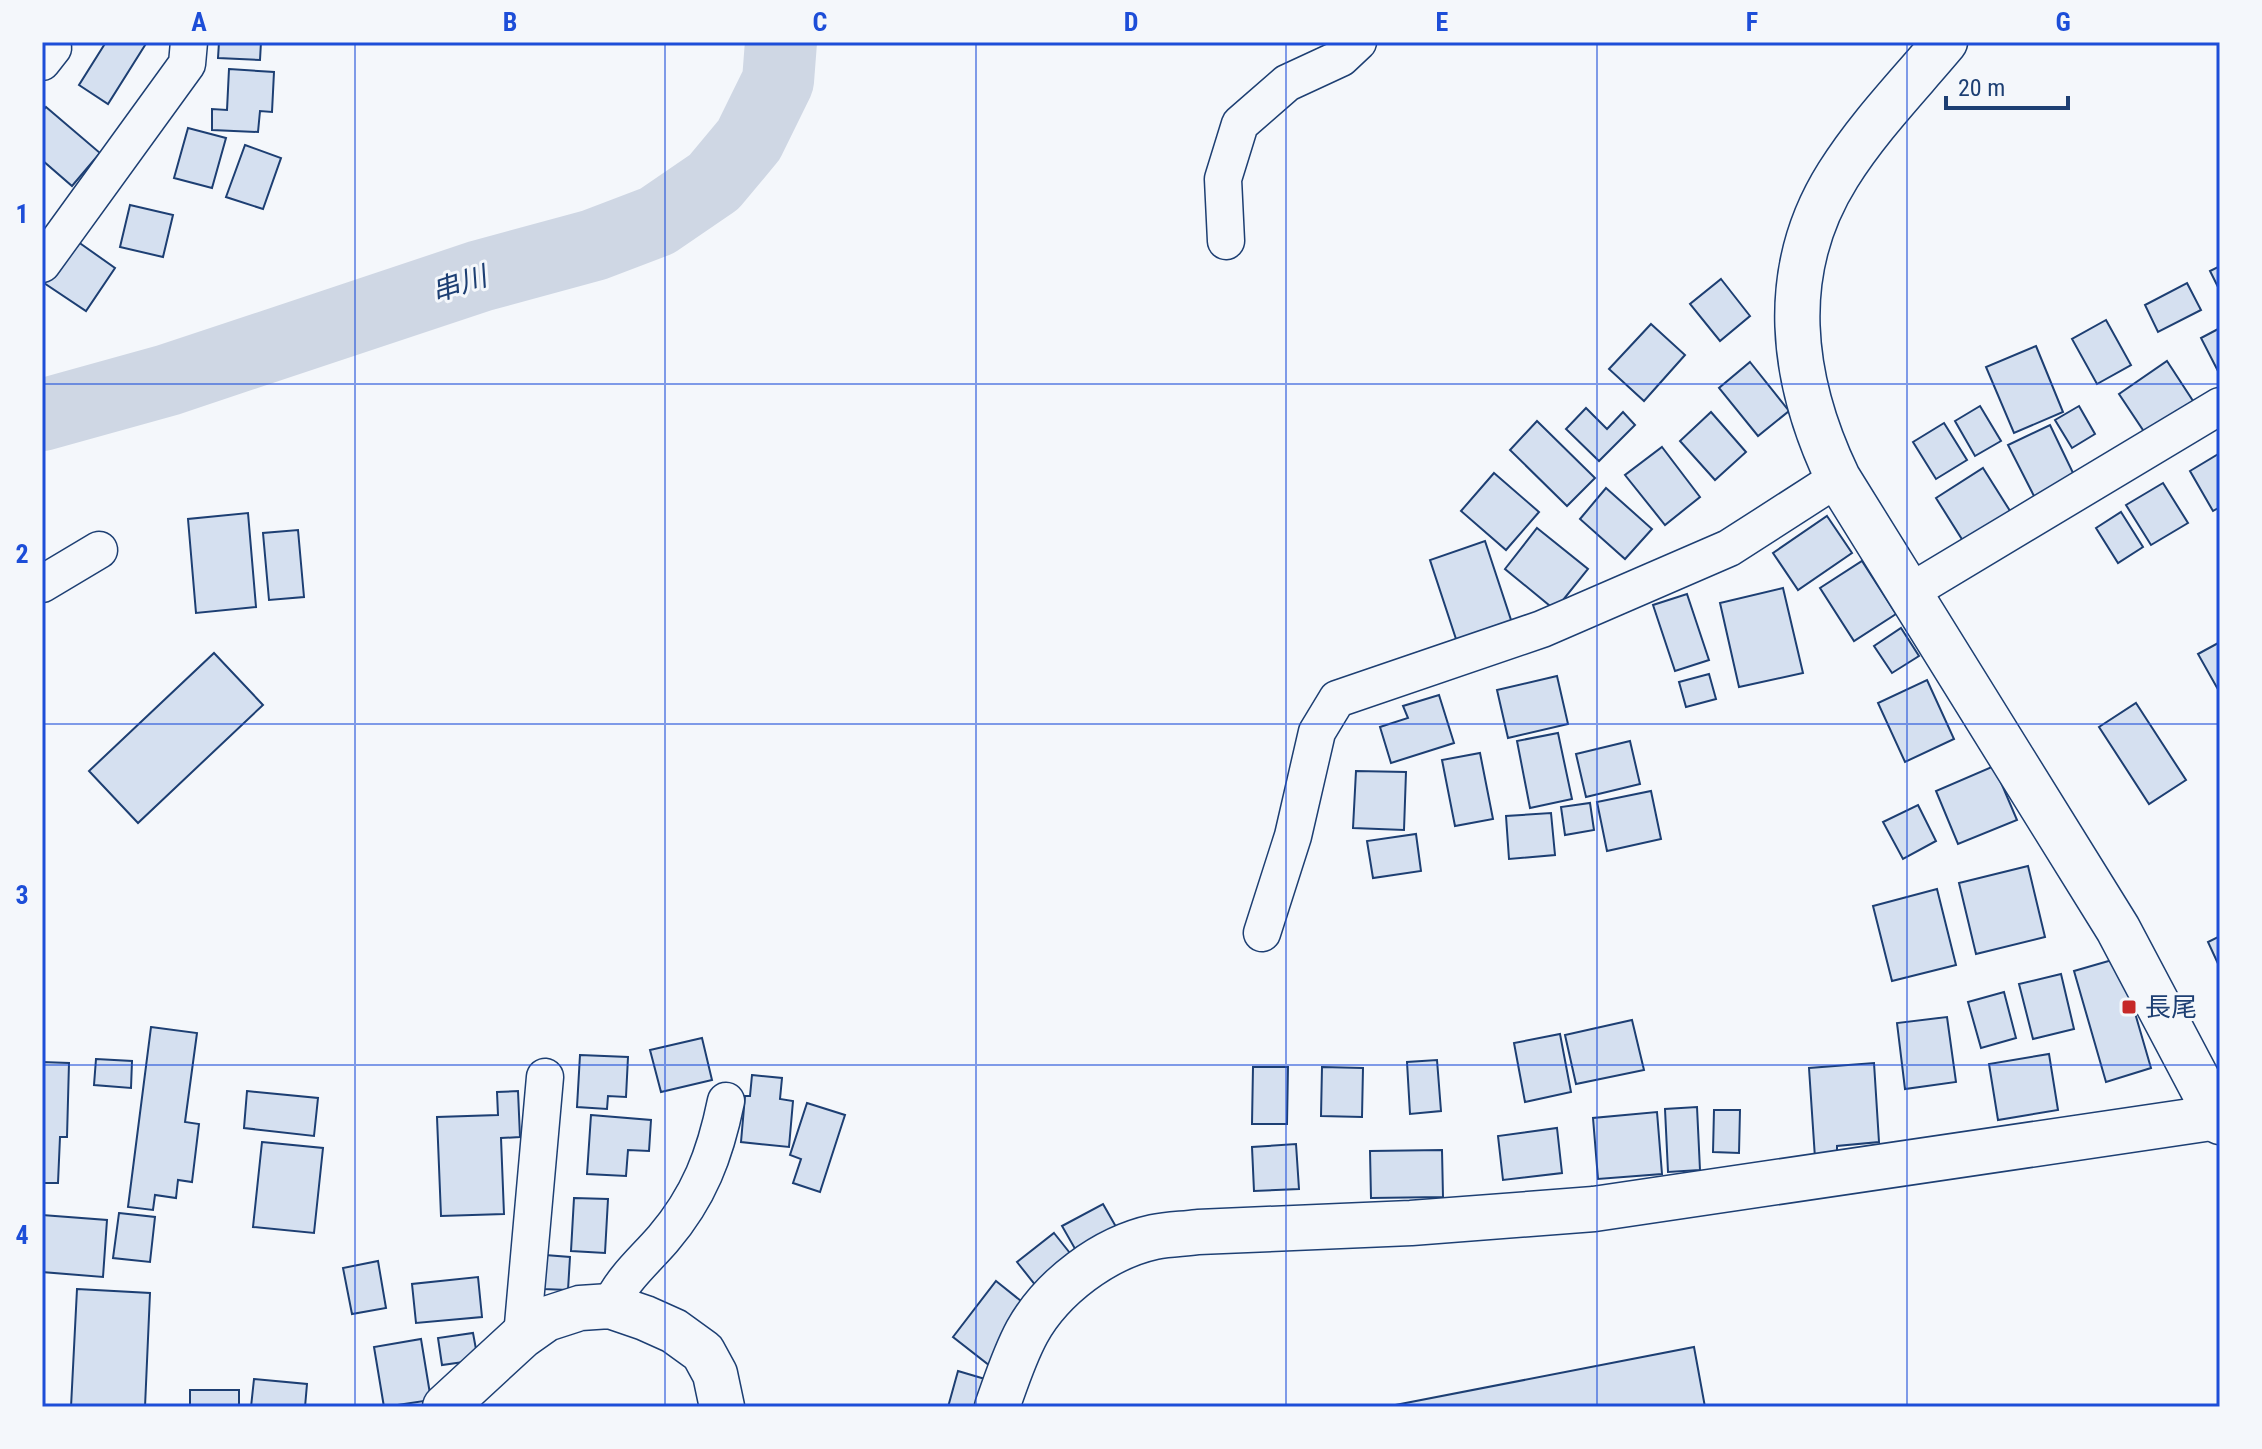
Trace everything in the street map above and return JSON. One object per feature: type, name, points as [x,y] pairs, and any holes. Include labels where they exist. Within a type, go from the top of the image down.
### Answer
[{"type":"street","points":[[42,42],[53,48],[42,62]]},
{"type":"street","points":[[42,264],[187,64],[189,42]]},
{"type":"street","points":[[1226,241],[1223,179],[1240,124],[1287,83],[1341,58],[1358,42]]},
{"type":"street","points":[[997,1407],[1026,1334],[1052,1299],[1075,1278],[1110,1254],[1154,1237],[1594,1209],[2219,1119],[2118,929],[1838,478],[1815,426],[1800,366],[1796,317],[1806,254],[1820,210],[1836,178],[1857,148],[1945,42]]},
{"type":"street","points":[[1910,592],[2220,406]]},
{"type":"street","points":[[1262,933],[1293,836],[1317,732],[1337,699],[1542,629],[1729,548],[1838,478]]},
{"type":"street","points":[[42,584],[99,550]]},
{"type":"street","points":[[522,1336],[545,1077]]},
{"type":"street","points":[[610,1306],[620,1285],[665,1237],[698,1192],[718,1139],[726,1101]]},
{"type":"street","points":[[445,1407],[522,1336],[546,1319],[580,1308],[610,1306],[674,1331],[703,1352],[715,1374],[722,1407]]},
{"type":"building","points":[[106,42],[147,42],[108,104],[79,85]]},
{"type":"building","points":[[219,42],[261,42],[260,60],[218,58]]},
{"type":"building","points":[[229,69],[274,72],[272,112],[260,111],[258,132],[212,130],[212,109],[227,110]]},
{"type":"building","points":[[46,107],[100,153],[72,186],[42,160],[42,112]]},
{"type":"building","points":[[188,128],[226,138],[212,188],[174,178]]},
{"type":"building","points":[[245,145],[281,158],[263,209],[226,197]]},
{"type":"building","points":[[130,205],[173,215],[163,257],[120,247]]},
{"type":"building","points":[[74,239],[115,268],[86,311],[44,283]]},
{"type":"building","points":[[2220,266],[2220,291],[2210,271]]},
{"type":"building","points":[[1721,279],[1750,316],[1720,341],[1690,304]]},
{"type":"building","points":[[2187,283],[2201,310],[2158,332],[2145,305]]},
{"type":"building","points":[[2106,320],[2131,365],[2097,384],[2072,339]]},
{"type":"building","points":[[1651,324],[1685,355],[1644,401],[1609,369]]},
{"type":"building","points":[[2220,328],[2220,375],[2201,338]]},
{"type":"building","points":[[2036,346],[2063,412],[2014,433],[1986,367]]},
{"type":"building","points":[[2167,361],[2197,407],[2149,439],[2119,394]]},
{"type":"building","points":[[1750,362],[1789,411],[1758,436],[1719,388]]},
{"type":"building","points":[[1980,406],[2001,441],[1975,456],[1955,421]]},
{"type":"building","points":[[2079,406],[2095,434],[2072,448],[2055,420]]},
{"type":"building","points":[[1586,408],[1607,429],[1623,412],[1635,425],[1599,461],[1566,429]]},
{"type":"building","points":[[1711,412],[1746,452],[1715,480],[1680,441]]},
{"type":"building","points":[[1537,421],[1595,478],[1567,506],[1510,450]]},
{"type":"building","points":[[1944,423],[1967,460],[1936,479],[1913,442]]},
{"type":"building","points":[[2050,425],[2075,477],[2035,498],[2008,445]]},
{"type":"building","points":[[1662,447],[1700,497],[1665,525],[1625,475]]},
{"type":"building","points":[[2220,453],[2220,507],[2213,511],[2190,471]]},
{"type":"building","points":[[1983,468],[2012,514],[1965,544],[1936,498]]},
{"type":"building","points":[[1494,473],[1539,512],[1506,550],[1461,511]]},
{"type":"building","points":[[2163,483],[2188,523],[2151,545],[2126,505]]},
{"type":"building","points":[[1606,488],[1652,529],[1625,559],[1580,519]]},
{"type":"building","points":[[2121,512],[2143,547],[2118,563],[2096,528]]},
{"type":"building","points":[[248,513],[256,607],[196,613],[188,519]]},
{"type":"building","points":[[1827,516],[1852,553],[1798,590],[1773,553]]},
{"type":"building","points":[[1537,528],[1588,569],[1555,610],[1505,569]]},
{"type":"building","points":[[298,530],[304,597],[269,600],[263,533]]},
{"type":"building","points":[[1485,541],[1512,623],[1457,642],[1430,560]]},
{"type":"building","points":[[1862,561],[1896,614],[1854,641],[1820,588]]},
{"type":"building","points":[[1783,588],[1803,673],[1739,687],[1720,603]]},
{"type":"building","points":[[1687,594],[1709,660],[1675,671],[1653,605]]},
{"type":"building","points":[[1901,628],[1919,656],[1892,673],[1874,646]]},
{"type":"building","points":[[2220,642],[2220,693],[2198,654]]},
{"type":"building","points":[[214,653],[263,705],[138,823],[89,771]]},
{"type":"building","points":[[1709,674],[1716,699],[1686,707],[1679,682]]},
{"type":"building","points":[[1557,676],[1568,724],[1508,738],[1497,690]]},
{"type":"building","points":[[1927,680],[1954,739],[1905,762],[1878,703]]},
{"type":"building","points":[[1439,695],[1454,743],[1391,763],[1380,727],[1408,718],[1403,706]]},
{"type":"building","points":[[2136,703],[2186,780],[2149,804],[2099,727]]},
{"type":"building","points":[[1558,733],[1572,799],[1530,808],[1517,741]]},
{"type":"building","points":[[1630,741],[1640,784],[1586,797],[1576,754]]},
{"type":"building","points":[[1480,753],[1493,819],[1455,826],[1442,760]]},
{"type":"building","points":[[1994,766],[2017,820],[1958,844],[1936,791]]},
{"type":"building","points":[[1356,771],[1406,772],[1404,830],[1353,828]]},
{"type":"building","points":[[1651,791],[1661,839],[1607,851],[1597,802]]},
{"type":"building","points":[[1590,803],[1594,830],[1565,835],[1561,807]]},
{"type":"building","points":[[1918,805],[1936,841],[1903,859],[1883,822]]},
{"type":"building","points":[[1551,813],[1555,855],[1509,859],[1506,816]]},
{"type":"building","points":[[1416,834],[1421,871],[1373,878],[1367,841]]},
{"type":"building","points":[[2028,866],[2045,937],[1976,954],[1959,883]]},
{"type":"building","points":[[1937,889],[1956,965],[1892,981],[1873,906]]},
{"type":"building","points":[[2220,936],[2220,968],[2208,942]]},
{"type":"building","points":[[2119,958],[2151,1068],[2106,1082],[2074,971]]},
{"type":"building","points":[[2061,974],[2074,1029],[2033,1039],[2019,984]]},
{"type":"building","points":[[2004,992],[2016,1038],[1981,1048],[1968,1002]]},
{"type":"building","points":[[1947,1017],[1956,1082],[1905,1089],[1897,1023]]},
{"type":"building","points":[[1632,1020],[1644,1070],[1576,1084],[1565,1035]]},
{"type":"building","points":[[151,1027],[197,1033],[185,1122],[199,1124],[192,1182],[178,1180],[176,1198],[155,1195],[153,1210],[128,1207]]},
{"type":"building","points":[[1560,1034],[1571,1092],[1525,1102],[1514,1043]]},
{"type":"building","points":[[702,1038],[712,1080],[661,1092],[650,1050]]},
{"type":"building","points":[[2049,1054],[2058,1110],[1998,1120],[1989,1064]]},
{"type":"building","points":[[580,1055],[628,1057],[626,1097],[608,1096],[607,1109],[577,1107]]},
{"type":"building","points":[[96,1059],[132,1061],[131,1088],[94,1085]]},
{"type":"building","points":[[1437,1060],[1441,1111],[1410,1114],[1407,1062]]},
{"type":"building","points":[[42,1062],[69,1063],[67,1137],[60,1137],[58,1183],[42,1183]]},
{"type":"building","points":[[1874,1063],[1879,1142],[1837,1146],[1837,1157],[1815,1158],[1809,1068]]},
{"type":"building","points":[[1253,1067],[1288,1067],[1287,1124],[1252,1124]]},
{"type":"building","points":[[1322,1067],[1363,1068],[1362,1117],[1321,1116]]},
{"type":"building","points":[[752,1075],[782,1078],[780,1099],[793,1101],[789,1147],[741,1142],[745,1096],[750,1096]]},
{"type":"building","points":[[247,1091],[318,1098],[314,1136],[244,1128]]},
{"type":"building","points":[[518,1091],[520,1137],[501,1138],[504,1214],[441,1216],[437,1117],[498,1115],[497,1092]]},
{"type":"building","points":[[807,1103],[845,1115],[820,1192],[793,1183],[801,1159],[790,1155]]},
{"type":"building","points":[[1697,1107],[1700,1170],[1668,1172],[1665,1109]]},
{"type":"building","points":[[1714,1110],[1740,1110],[1739,1153],[1713,1152]]},
{"type":"building","points":[[1657,1112],[1662,1174],[1598,1179],[1593,1118]]},
{"type":"building","points":[[591,1115],[651,1120],[649,1151],[628,1150],[626,1176],[587,1174]]},
{"type":"building","points":[[1557,1128],[1562,1173],[1503,1180],[1498,1136]]},
{"type":"building","points":[[262,1142],[323,1148],[314,1233],[253,1227]]},
{"type":"building","points":[[1296,1144],[1299,1189],[1254,1191],[1252,1147]]},
{"type":"building","points":[[1442,1150],[1443,1197],[1371,1198],[1370,1151]]},
{"type":"building","points":[[574,1198],[608,1199],[605,1253],[571,1251]]},
{"type":"building","points":[[1103,1204],[1123,1239],[1082,1261],[1062,1226]]},
{"type":"building","points":[[119,1213],[155,1217],[150,1262],[113,1258]]},
{"type":"building","points":[[42,1215],[107,1220],[103,1277],[42,1272]]},
{"type":"building","points":[[1054,1233],[1081,1267],[1044,1296],[1017,1262]]},
{"type":"building","points":[[545,1255],[570,1257],[568,1290],[543,1289]]},
{"type":"building","points":[[378,1261],[386,1308],[352,1314],[343,1268]]},
{"type":"building","points":[[478,1277],[482,1317],[416,1323],[412,1284]]},
{"type":"building","points":[[996,1281],[1036,1313],[994,1369],[953,1337]]},
{"type":"building","points":[[77,1289],[150,1293],[145,1407],[71,1407]]},
{"type":"building","points":[[473,1333],[478,1360],[442,1365],[438,1338]]},
{"type":"building","points":[[421,1339],[431,1400],[384,1407],[374,1347]]},
{"type":"building","points":[[1694,1347],[1705,1407],[1385,1407]]},
{"type":"building","points":[[958,1371],[985,1379],[978,1407],[948,1407]]},
{"type":"building","points":[[254,1379],[307,1384],[305,1407],[251,1407]]},
{"type":"building","points":[[190,1390],[239,1390],[239,1407],[190,1407]]},
{"type":"waterway","name":"串川","points":[[42,415],[168,380],[480,276],[594,245],[657,221],[714,182],[749,140],[778,81],[781,42]]},
{"type":"place","name":"長尾","points":[[2129,1007]]}]
